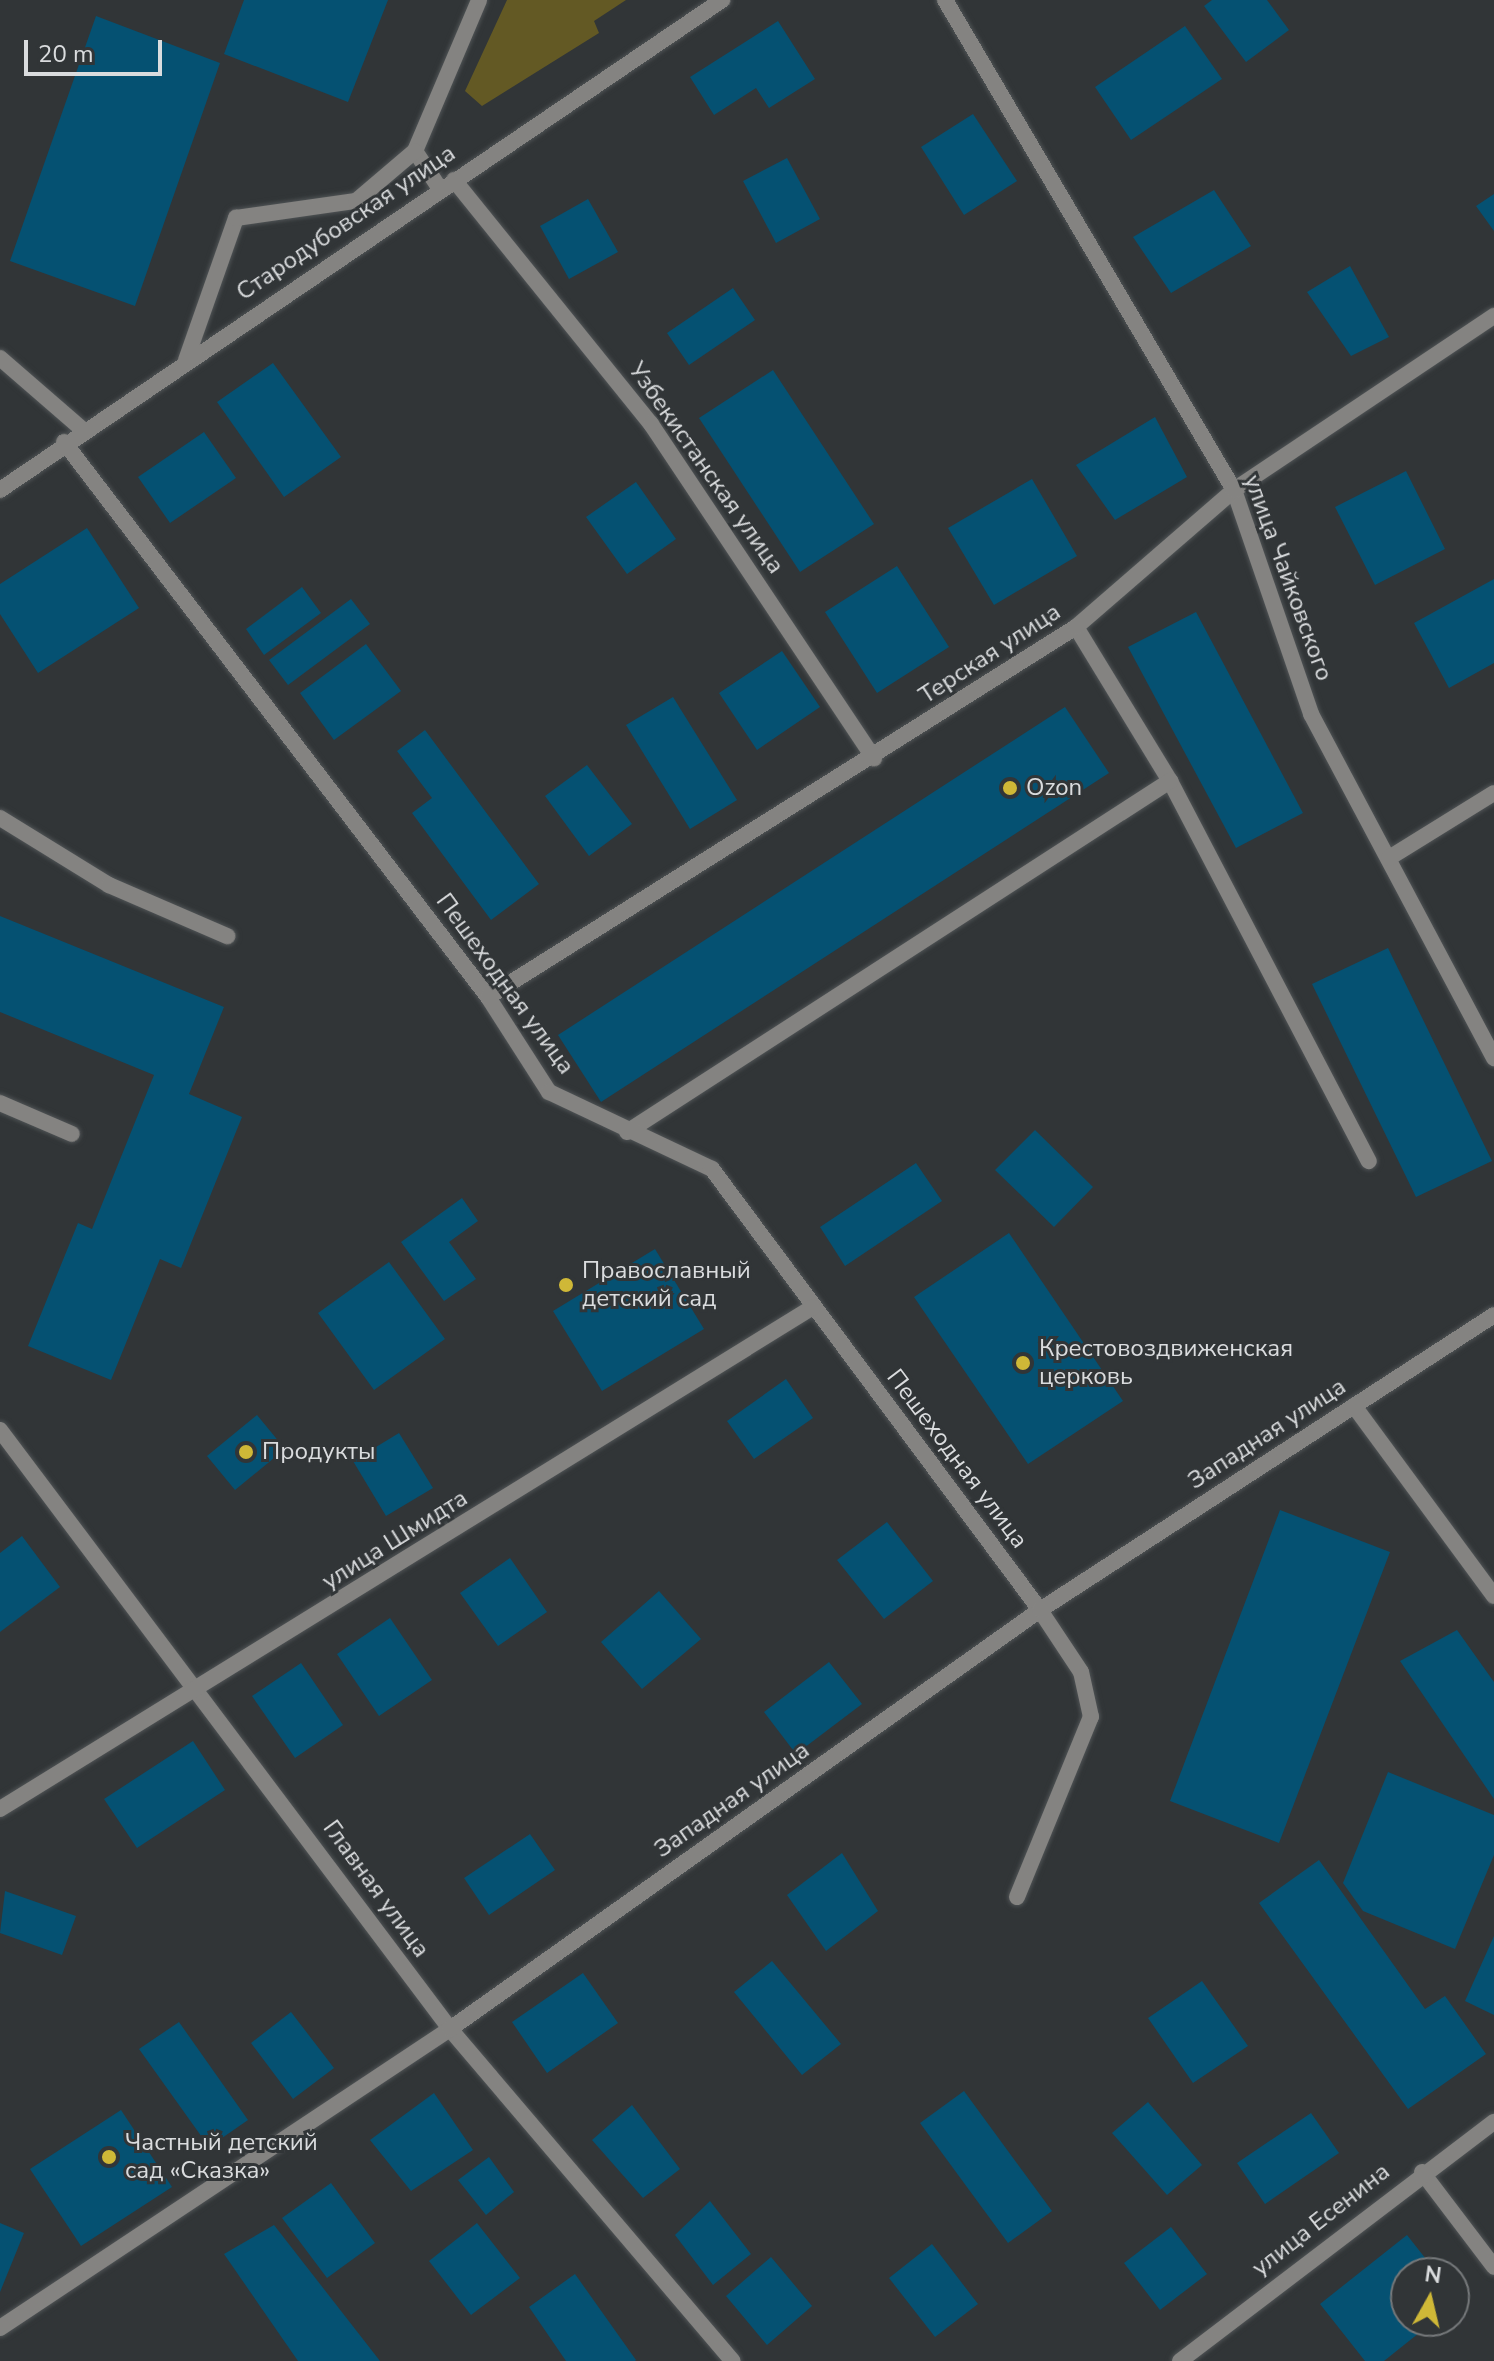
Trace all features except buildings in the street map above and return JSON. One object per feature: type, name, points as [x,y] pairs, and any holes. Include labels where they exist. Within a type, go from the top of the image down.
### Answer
[{"type":"street","points":[[186,360],[236,218],[356,201],[415,151],[479,0]]},
{"type":"street","name":"улица Чайковского","points":[[945,0],[1234,490],[1311,714],[1494,1058]]},
{"type":"street","name":"Стародубовская улица","points":[[0,490],[82,429],[719,1]]},
{"type":"street","points":[[415,151],[440,189]]},
{"type":"street","name":"Узбекистанская улица","points":[[454,180],[651,424],[874,758]]},
{"type":"street","name":"Терская улица","points":[[488,997],[874,758],[1076,627],[1234,490],[1494,316]]},
{"type":"street","points":[[0,358],[82,429]]},
{"type":"street","name":"Пешеходная улица","points":[[64,442],[488,997],[549,1092],[627,1132],[712,1169],[1040,1610],[1081,1672],[1091,1717],[1017,1897]]},
{"type":"street","points":[[1076,627],[1170,781],[1369,1161]]},
{"type":"street","points":[[627,1132],[1170,781]]},
{"type":"street","points":[[1389,858],[1494,793]]},
{"type":"street","points":[[0,818],[109,885],[227,936]]},
{"type":"street","points":[[0,1103],[72,1134]]},
{"type":"street","name":"улица Шмидта","points":[[0,1809],[200,1691],[813,1307]]},
{"type":"street","name":"Западная улица","points":[[0,2328],[450,2029],[1040,1610],[1494,1315]]},
{"type":"street","points":[[1354,1406],[1494,1596]]},
{"type":"street","name":"Главная улица","points":[[0,1430],[200,1691],[450,2029],[733,2361]]},
{"type":"street","name":"улица Есенина","points":[[1180,2361],[1422,2172],[1494,2122]]},
{"type":"street","points":[[1422,2172],[1494,2267]]},
{"type":"shaded area","points":[[507,0],[626,0],[594,21],[599,33],[482,106],[465,91]]},
{"type":"place","name":"Ozon","points":[[1010,788]]},
{"type":"place","name":"Православный детский сад","points":[[566,1285]]},
{"type":"place","name":"Крестовоздвиженская церковь","points":[[1023,1363]]},
{"type":"place","name":"Продукты","points":[[246,1452]]},
{"type":"place","name":"Частный детский сад «Сказка»","points":[[109,2157]]}]
